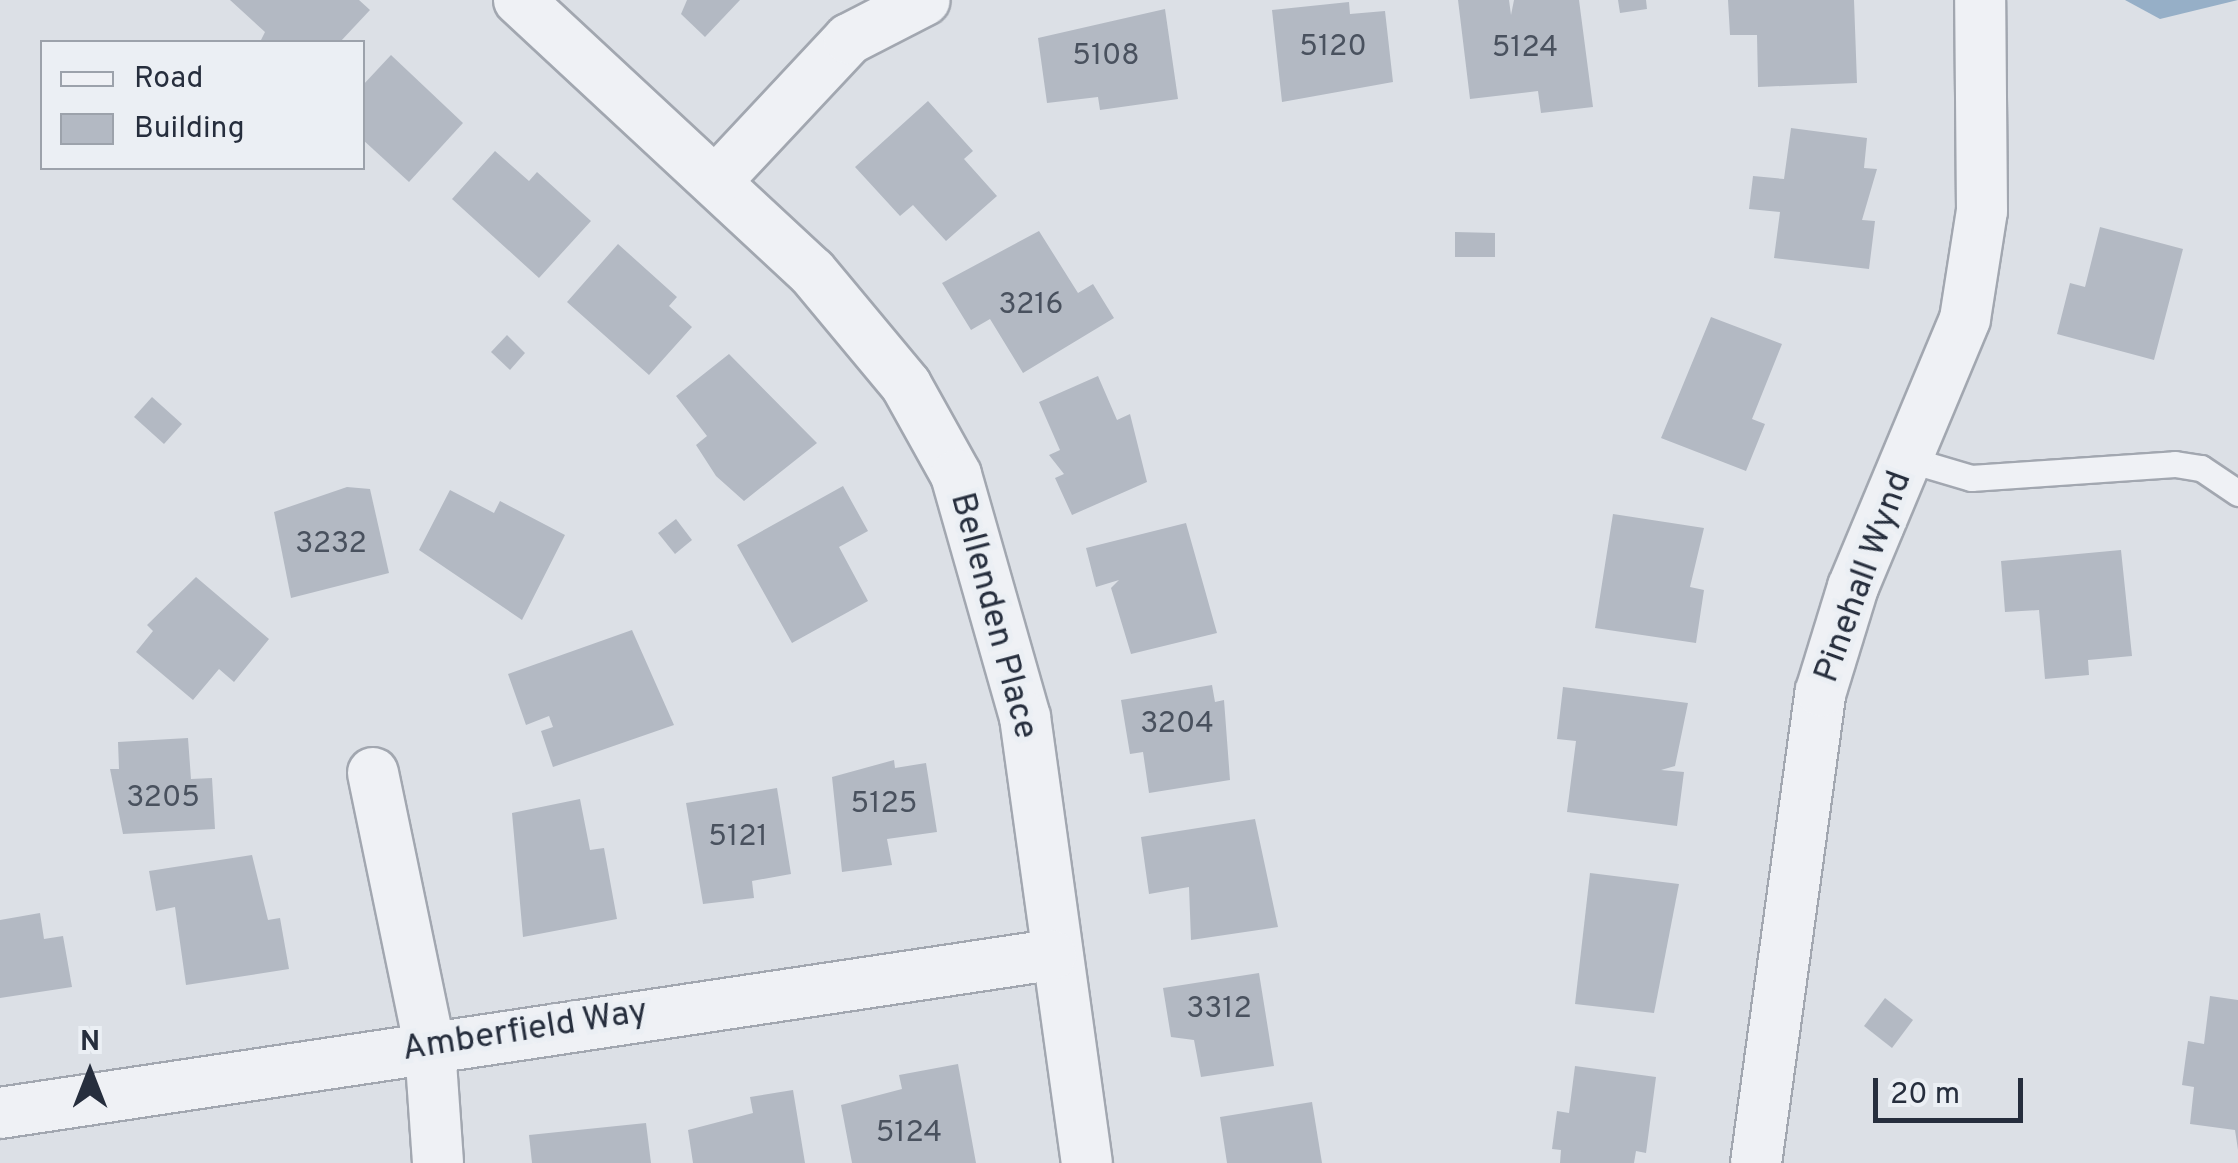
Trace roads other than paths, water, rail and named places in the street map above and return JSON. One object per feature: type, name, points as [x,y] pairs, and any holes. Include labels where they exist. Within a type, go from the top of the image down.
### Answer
[{"type":"street","name":"Bellenden Place","points":[[519,0],[718,180],[906,385],[956,475],[1024,717],[1051,955],[1087,1163]]},
{"type":"street","points":[[718,180],[848,39],[925,0]]},
{"type":"street","name":"Pinehall Wynd","points":[[1756,1163],[1821,691],[1906,459],[1965,318],[1983,192],[1980,0]]},
{"type":"street","points":[[373,773],[430,1048],[438,1163]]},
{"type":"street","name":"Amberfield Way","points":[[0,1113],[1051,955]]},
{"type":"lane","points":[[1906,459],[1972,478],[2175,464],[2200,468],[2238,493]]},
{"type":"water","points":[[2125,0],[2238,0],[2160,19]]}]
